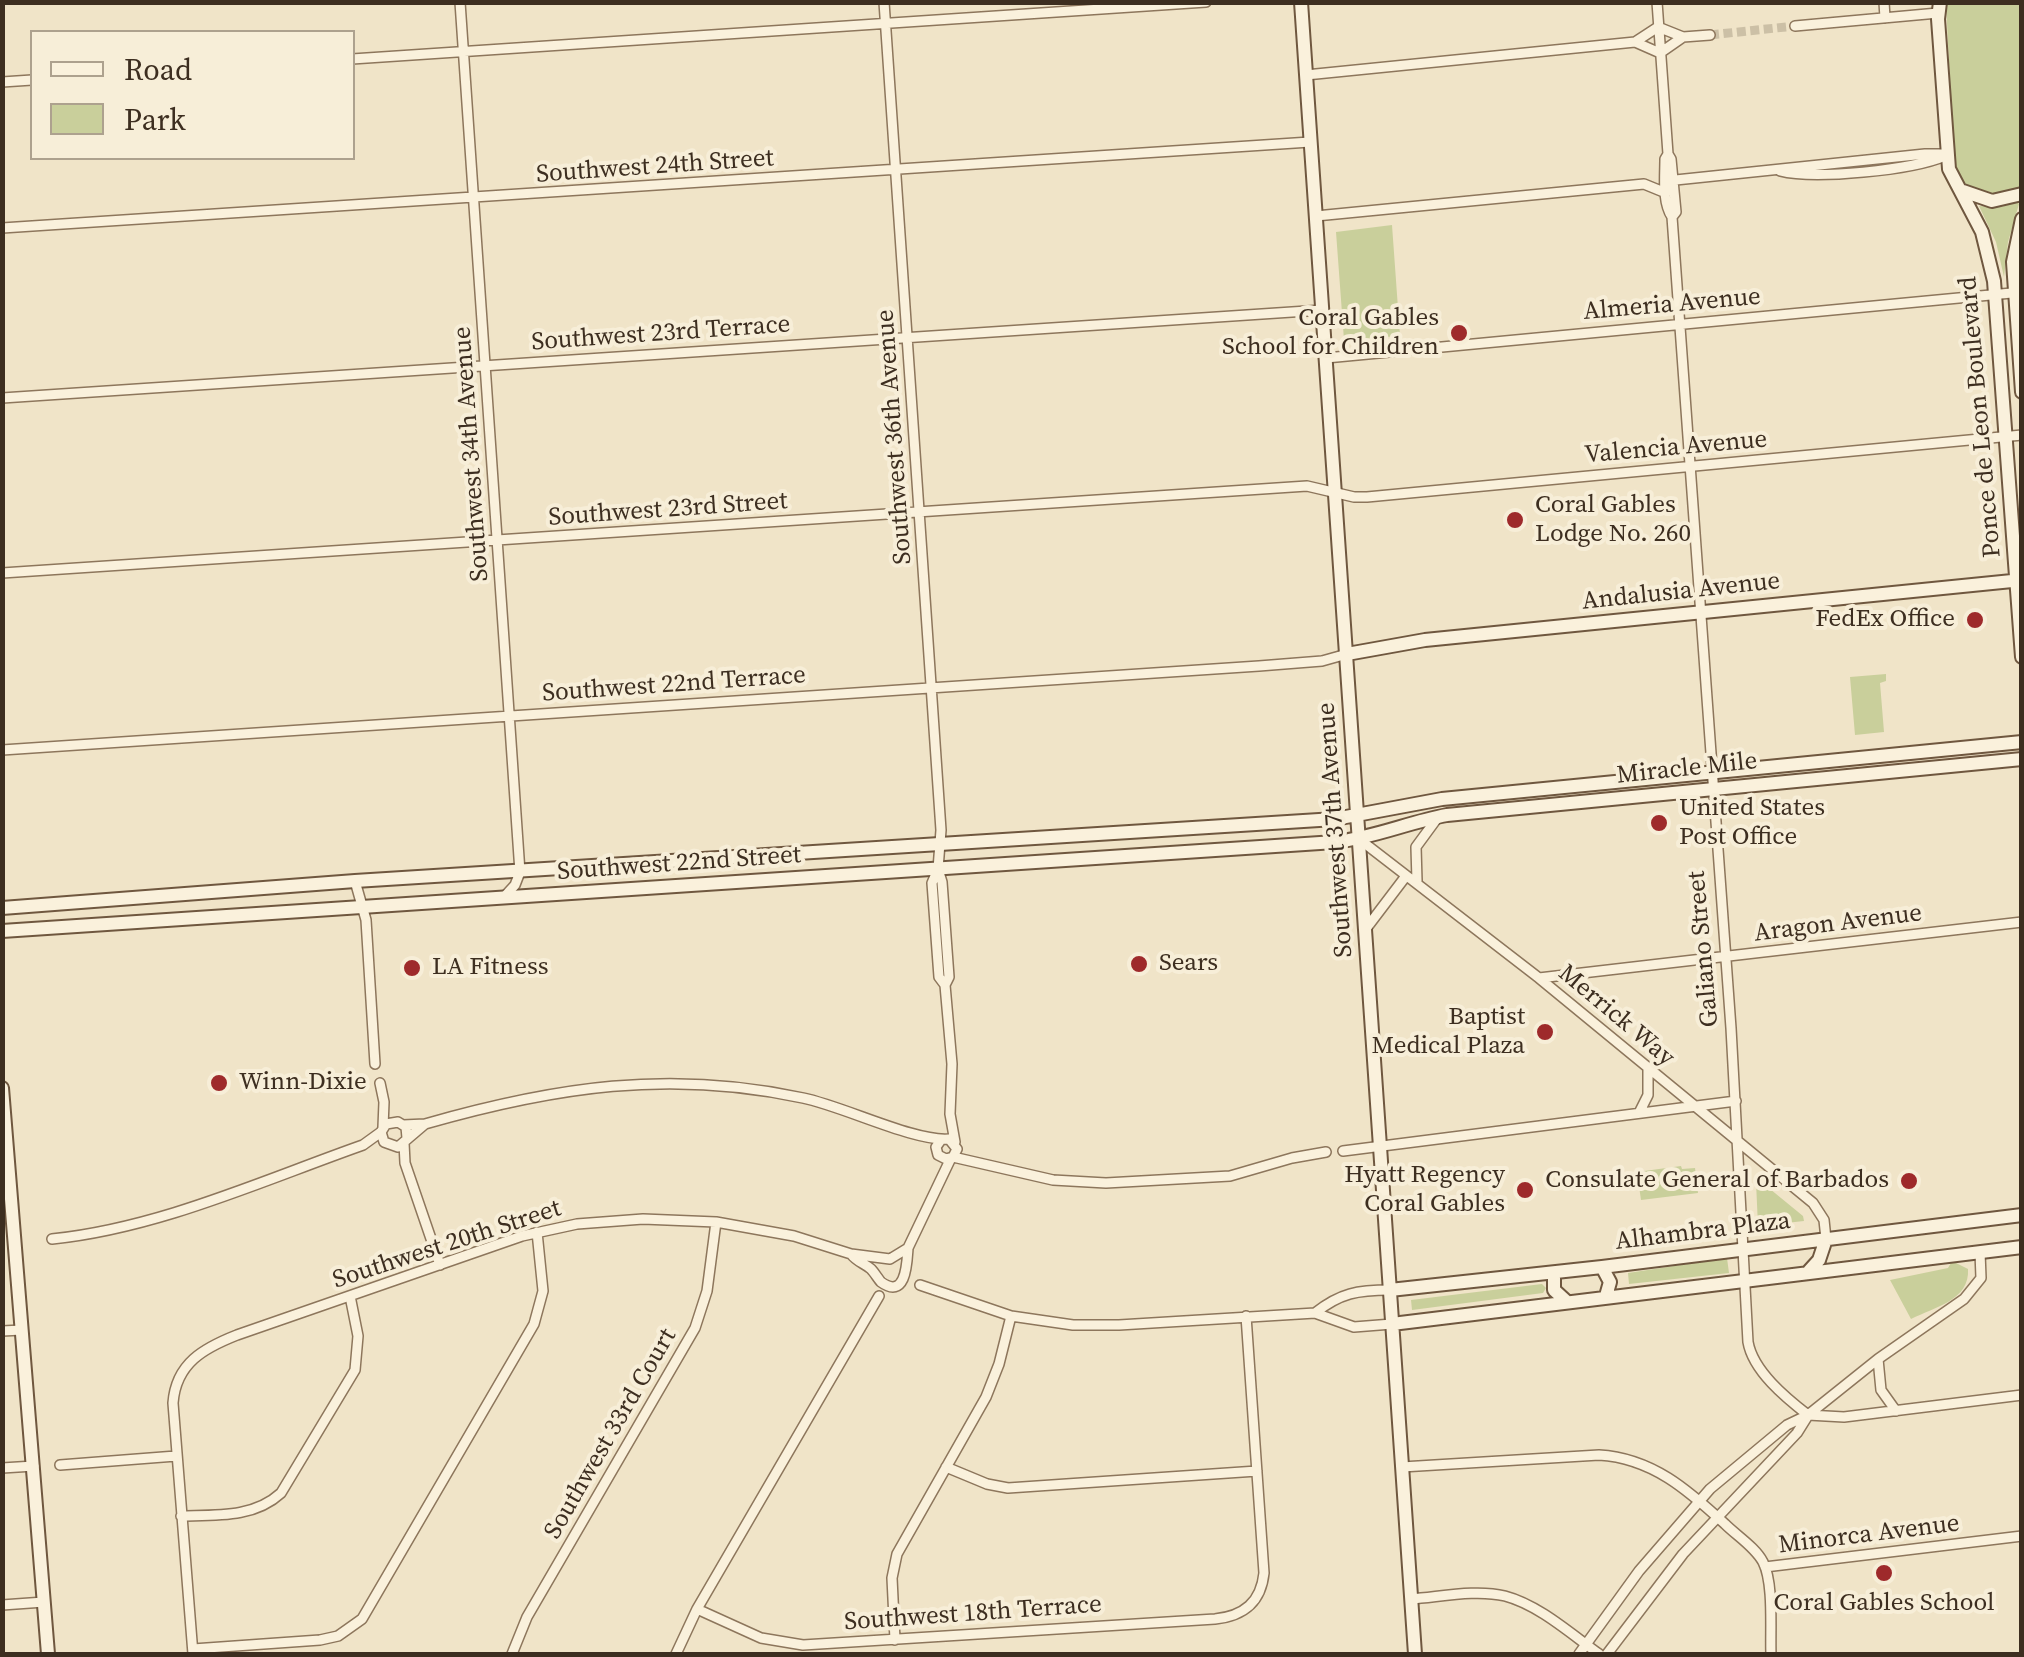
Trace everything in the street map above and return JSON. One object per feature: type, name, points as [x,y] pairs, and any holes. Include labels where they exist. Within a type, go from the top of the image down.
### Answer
[{"type":"main road","name":"Southwest 37th Avenue","points":[[1301,2],[1415,1654]]},
{"type":"main road","name":"Ponce de Leon Boulevard","points":[[1939,8],[1950,173],[1986,240],[1996,294],[2022,657]]},
{"type":"main road","points":[[1960,190],[1992,201],[2022,194]]},
{"type":"main road","name":"Ponce de Leon Boulevard","points":[[2022,218],[2013,262],[2022,392]]},
{"type":"main road","name":"Andalusia Avenue","points":[[1347,654],[1425,640],[2019,580]]},
{"type":"main road","name":"Miracle Mile","points":[[1358,815],[1424,801],[2022,742]]},
{"type":"main road","name":"Miracle Mile","points":[[1359,839],[1387,828],[1438,817],[2022,758]]},
{"type":"main road","name":"Southwest 22nd Street","points":[[2,908],[1358,815]]},
{"type":"main road","name":"Southwest 22nd Street","points":[[2,931],[1359,839]]},
{"type":"main road","points":[[242,915],[246,890]]},
{"type":"main road","points":[[2,1088],[7,1198],[22,1330],[48,1654]]},
{"type":"main road","name":"Alhambra Plaza","points":[[1390,1290],[2022,1215]]},
{"type":"main road","points":[[1809,1272],[1819,1260],[1826,1239]]},
{"type":"main road","name":"Alhambra Plaza","points":[[1392,1324],[2022,1247]]},
{"type":"main road","points":[[1602,1267],[1610,1282],[1606,1296]]},
{"type":"main road","points":[[1554,1272],[1554,1290],[1566,1301]]},
{"type":"street","name":"Southwest 34th Avenue","points":[[460,2],[520,872]]},
{"type":"street","name":"Southwest 36th Avenue","points":[[884,2],[932,687],[941,845],[932,882],[939,977],[945,985],[952,1064],[950,1114]]},
{"type":"street","points":[[355,59],[1206,2]]},
{"type":"street","name":"Galiano Street","points":[[1657,2],[1668,154],[1665,169],[1676,212],[1672,217]]},
{"type":"street","points":[[1884,2],[1885,18]]},
{"type":"street","points":[[1795,26],[1885,18],[1939,8]]},
{"type":"street","points":[[1306,75],[1636,42],[1658,28],[1683,37],[1710,35]]},
{"type":"street","points":[[1636,42],[1660,53],[1683,37]]},
{"type":"street","points":[[2,82],[30,80]]},
{"type":"street","name":"Southwest 24th Street","points":[[2,228],[1310,142]]},
{"type":"street","name":"Galiano Street","points":[[1668,154],[1672,159],[1666,194],[1672,217],[1702,613],[1751,1356],[1790,1402],[1808,1415]]},
{"type":"street","points":[[1670,181],[1780,171],[1834,173],[1896,167],[1926,164],[1948,154]]},
{"type":"street","points":[[1646,184],[1665,169]]},
{"type":"street","points":[[1316,216],[1646,184],[1666,194]]},
{"type":"street","name":"Almeria Avenue","points":[[1326,358],[2018,292]]},
{"type":"street","name":"Southwest 23rd Terrace","points":[[2,398],[1322,310]]},
{"type":"street","name":"Valencia Avenue","points":[[1335,493],[1382,496],[2022,435]]},
{"type":"street","name":"Southwest 23rd Street","points":[[2,574],[1307,486],[1335,493]]},
{"type":"street","name":"Southwest 22nd Terrace","points":[[2,750],[1322,661],[1347,654]]},
{"type":"street","points":[[1417,881],[1416,846],[1438,817]]},
{"type":"street","name":"Merrick Way","points":[[1359,839],[1540,978],[1818,1209],[1826,1239]]},
{"type":"street","points":[[504,898],[516,885],[520,872]]},
{"type":"street","points":[[1365,930],[1406,876]]},
{"type":"street","points":[[355,882],[364,906],[375,1064]]},
{"type":"street","name":"Aragon Avenue","points":[[1540,978],[2022,922]]},
{"type":"street","points":[[1639,1113],[1650,1087],[1648,1069]]},
{"type":"street","points":[[380,1083],[384,1102],[382,1129],[389,1146],[405,1164]]},
{"type":"street","points":[[52,1239],[100,1233],[170,1214],[366,1144],[382,1129],[401,1123],[425,1124],[554,1092],[621,1084],[680,1083],[804,1098],[918,1136],[939,1146],[952,1158],[1064,1182],[1230,1176],[1326,1152]]},
{"type":"street","points":[[1344,1151],[1736,1101]]},
{"type":"street","points":[[384,1102],[401,1123],[406,1140],[405,1164],[440,1265]]},
{"type":"street","points":[[908,1248],[952,1158],[956,1144],[950,1114]]},
{"type":"street","points":[[938,1180],[939,1146],[950,1114]]},
{"type":"street","points":[[366,1144],[389,1146],[406,1140],[425,1124]]},
{"type":"street","points":[[939,1146],[956,1144],[975,1161]]},
{"type":"street","name":"Southwest 20th Street","points":[[176,1456],[173,1394],[185,1366],[198,1354],[224,1340],[536,1232],[643,1219],[716,1222],[794,1236],[851,1254],[890,1259],[908,1248]]},
{"type":"street","name":"Southwest 33rd Court","points":[[512,1654],[528,1617],[695,1328],[707,1291],[716,1222]]},
{"type":"street","points":[[60,1464],[176,1456],[193,1652],[308,1642],[347,1631],[373,1604],[534,1324],[542,1290],[536,1232]]},
{"type":"street","name":"Southwest 20th Street","points":[[851,1254],[870,1268],[880,1282],[896,1285],[907,1274],[908,1248]]},
{"type":"street","points":[[1582,1650],[1639,1571],[1698,1500],[1779,1432],[1808,1415],[1972,1292],[1982,1272],[1980,1252]]},
{"type":"street","points":[[920,1285],[1011,1316],[1106,1326],[1314,1313],[1354,1327],[1392,1324]]},
{"type":"street","points":[[1314,1313],[1330,1300],[1352,1291],[1390,1290]]},
{"type":"street","points":[[181,1516],[248,1512],[282,1493],[355,1370],[358,1336],[350,1296]]},
{"type":"street","points":[[676,1654],[698,1609],[879,1296]]},
{"type":"street","points":[[895,1640],[894,1563],[902,1542],[992,1386],[1011,1316]]},
{"type":"street","points":[[946,1467],[987,1484],[1016,1488],[1258,1471],[1246,1316]]},
{"type":"street","points":[[2,1331],[22,1330]]},
{"type":"street","points":[[1878,1359],[1881,1390],[1896,1411]]},
{"type":"street","points":[[1808,1415],[1840,1417],[2022,1395]]},
{"type":"street","points":[[1607,1654],[1659,1583],[1716,1516],[1797,1433],[1808,1415]]},
{"type":"street","name":"Minorca Avenue","points":[[1402,1467],[1608,1455],[1662,1472],[1716,1516],[1757,1554],[1765,1567],[2022,1536]]},
{"type":"street","points":[[2,1468],[34,1466]]},
{"type":"street","name":"Southwest 18th Terrace","points":[[698,1609],[746,1632],[785,1643],[895,1640],[1234,1616],[1253,1603],[1264,1573],[1258,1471]]},
{"type":"street","points":[[1765,1567],[1771,1654]]},
{"type":"street","points":[[1411,1598],[1506,1596],[1540,1613],[1582,1650],[1599,1654]]},
{"type":"street","points":[[2,1606],[44,1602]]},
{"type":"green space","points":[[1946,3],[2021,3],[2022,188],[1980,193],[1965,185],[1954,164]]},
{"type":"green space","points":[[2017,202],[2004,277],[1996,242],[1979,206],[2001,207]]},
{"type":"green space","points":[[1392,225],[1400,336],[1344,340],[1336,232]]},
{"type":"green space","points":[[1886,674],[1886,681],[1880,683],[1884,732],[1855,735],[1850,677]]},
{"type":"green space","points":[[1695,1168],[1698,1193],[1641,1200],[1637,1172]]},
{"type":"green space","points":[[1759,1180],[1803,1216],[1804,1221],[1758,1226]]},
{"type":"green space","points":[[1727,1258],[1729,1273],[1629,1284],[1628,1273]]},
{"type":"green space","points":[[1952,1261],[1968,1269],[1963,1288],[1949,1301],[1911,1319],[1890,1280],[1948,1268]]},
{"type":"green space","points":[[1542,1284],[1546,1288],[1543,1293],[1412,1310],[1411,1300]]},
{"type":"tunnel","points":[[1710,35],[1795,26]]},
{"type":"place","name":"Coral Gables School for Children","points":[[1459,333]]},
{"type":"place","name":"Coral Gables Lodge No. 260","points":[[1515,520]]},
{"type":"place","name":"FedEx Office","points":[[1975,620]]},
{"type":"place","name":"United States Post Office","points":[[1659,823]]},
{"type":"place","name":"Sears","points":[[1139,964]]},
{"type":"place","name":"LA Fitness","points":[[412,968]]},
{"type":"place","name":"Baptist Medical Plaza","points":[[1545,1032]]},
{"type":"place","name":"Winn-Dixie","points":[[219,1083]]},
{"type":"place","name":"Consulate General of Barbados","points":[[1909,1181]]},
{"type":"place","name":"Hyatt Regency Coral Gables","points":[[1525,1190]]},
{"type":"place","name":"Coral Gables School","points":[[1884,1573]]}]
